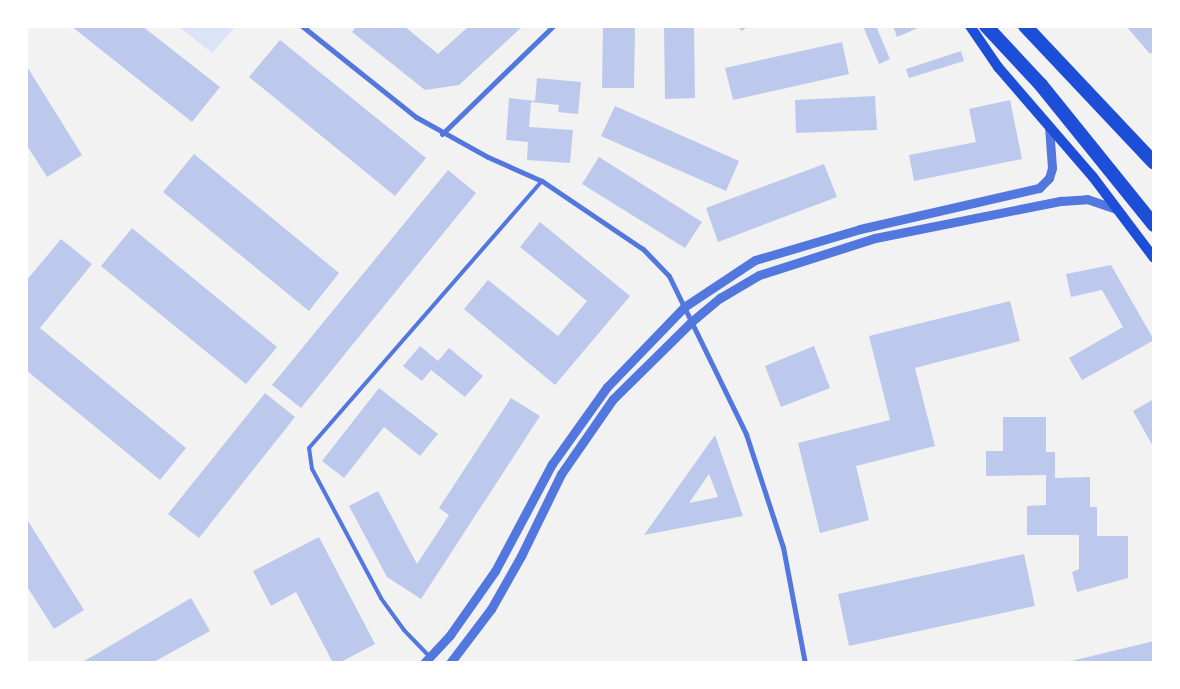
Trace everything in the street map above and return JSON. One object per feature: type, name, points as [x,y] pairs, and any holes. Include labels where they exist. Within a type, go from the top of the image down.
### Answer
[{"type":"highway","points":[[986,26],[1041,85],[1154,224]]},
{"type":"highway","points":[[1025,26],[1153,157]]},
{"type":"main road","points":[[970,26],[998,67],[1120,211],[1154,258]]},
{"type":"street","points":[[302,26],[416,117],[442,134],[542,181],[643,249],[669,276],[749,444],[783,547],[805,663]]},
{"type":"street","points":[[442,134],[553,26]]},
{"type":"street","points":[[427,660],[450,635],[495,571],[552,464],[607,387],[684,307],[755,260],[860,229],[1039,188],[1049,178],[1052,168],[1049,126]]},
{"type":"street","points":[[450,663],[491,609],[566,466],[613,399],[691,322],[720,298],[759,275],[875,238],[1060,202],[1087,199],[1120,211]]},
{"type":"lane","points":[[427,660],[381,598],[312,469],[309,448],[542,181]]},
{"type":"shaded area","points":[[178,26],[236,26],[212,53]]},
{"type":"building","points":[[71,26],[142,26],[220,87],[192,122]]},
{"type":"building","points":[[357,26],[404,26],[438,54],[469,26],[523,26],[459,85],[425,90],[352,32]]},
{"type":"building","points":[[603,26],[635,26],[634,88],[602,88]]},
{"type":"building","points":[[664,26],[694,26],[695,98],[665,99]]},
{"type":"building","points":[[737,26],[748,26],[742,31]]},
{"type":"building","points":[[863,26],[876,26],[890,59],[879,64]]},
{"type":"building","points":[[893,26],[923,26],[897,37]]},
{"type":"building","points":[[1126,26],[1154,26],[1154,51],[1150,54]]},
{"type":"building","points":[[280,40],[426,158],[395,196],[249,77]]},
{"type":"building","points":[[842,42],[849,74],[733,100],[725,68]]},
{"type":"building","points":[[961,51],[964,61],[909,78],[906,69]]},
{"type":"building","points":[[26,65],[82,155],[47,177],[26,144]]},
{"type":"building","points":[[537,78],[581,82],[578,114],[558,112],[559,105],[531,102],[529,127],[573,130],[570,163],[527,160],[528,142],[506,140],[509,98],[535,101]]},
{"type":"building","points":[[875,96],[877,130],[796,133],[795,100]]},
{"type":"building","points":[[1010,100],[1022,159],[914,181],[909,155],[976,142],[969,109]]},
{"type":"building","points":[[615,106],[739,161],[726,191],[601,136]]},
{"type":"building","points":[[194,154],[339,273],[309,311],[163,192]]},
{"type":"building","points":[[599,157],[702,222],[685,248],[582,184]]},
{"type":"building","points":[[824,164],[837,197],[718,242],[706,208]]},
{"type":"building","points":[[448,170],[476,193],[301,408],[272,385]]},
{"type":"building","points":[[540,222],[630,296],[555,385],[464,309],[488,280],[558,336],[587,301],[520,247]]},
{"type":"building","points":[[132,228],[277,347],[246,384],[101,266]]},
{"type":"building","points":[[61,239],[92,264],[40,328],[186,448],[160,480],[26,370],[26,281]]},
{"type":"building","points":[[1111,265],[1154,340],[1082,380],[1069,358],[1123,327],[1102,290],[1071,297],[1066,274]]},
{"type":"building","points":[[1010,301],[1020,341],[915,368],[935,446],[856,466],[869,520],[820,533],[798,443],[890,420],[869,336]]},
{"type":"building","points":[[420,346],[438,361],[449,348],[483,376],[465,397],[431,370],[422,381],[403,366]]},
{"type":"building","points":[[814,346],[830,388],[781,407],[765,366]]},
{"type":"building","points":[[379,388],[438,434],[420,456],[384,427],[344,478],[322,461]]},
{"type":"building","points":[[265,393],[295,417],[199,538],[168,514]]},
{"type":"building","points":[[511,398],[540,416],[421,599],[387,577],[349,506],[378,491],[417,564],[449,515],[439,508]]},
{"type":"building","points":[[1154,399],[1154,448],[1133,411]]},
{"type":"building","points":[[1003,417],[1046,417],[1046,452],[1055,452],[1055,478],[1090,477],[1090,507],[1097,507],[1097,536],[1128,536],[1128,578],[1077,592],[1072,572],[1079,569],[1079,535],[1027,535],[1027,506],[1046,505],[1046,475],[986,476],[986,451],[1003,451]]},
{"type":"building","points":[[715,435],[743,516],[644,535]],"holes":[[[709,474],[718,497],[689,503]]]},
{"type":"building","points":[[26,518],[84,610],[54,629],[26,585]]},
{"type":"building","points":[[319,537],[375,644],[339,663],[333,663],[296,592],[271,606],[253,571]]},
{"type":"building","points":[[1024,554],[1035,606],[849,646],[838,594]]},
{"type":"building","points":[[191,598],[210,631],[152,663],[81,663]]},
{"type":"building","points":[[1154,641],[1154,663],[1067,663],[1067,662]]}]
